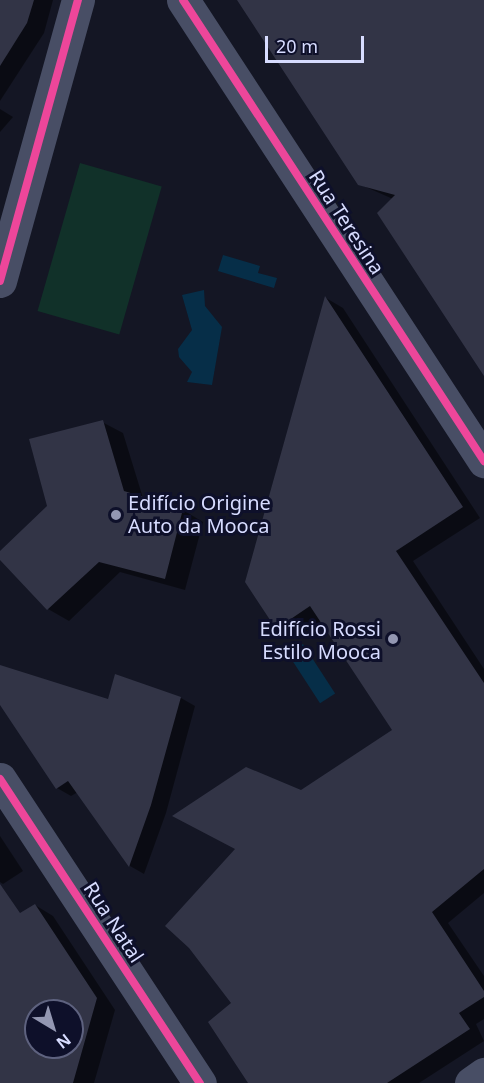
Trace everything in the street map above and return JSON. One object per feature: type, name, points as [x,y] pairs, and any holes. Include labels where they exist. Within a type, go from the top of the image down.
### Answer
[{"type":"street","points":[[0,281],[78,0]]},
{"type":"street","name":"Rua Teresina","points":[[183,0],[484,461]]},
{"type":"street","name":"Rua Natal","points":[[0,779],[200,1083]]},
{"type":"street","points":[[471,1083],[484,1074]]},
{"type":"green space","points":[[80,163],[162,186],[119,334],[38,311]]},
{"type":"water","points":[[223,255],[260,266],[258,273],[277,278],[274,288],[218,271]]},
{"type":"water","points":[[204,290],[205,306],[222,327],[212,385],[187,382],[192,372],[179,357],[178,349],[192,330],[182,295]]},
{"type":"water","points":[[303,644],[335,693],[320,703],[288,654]]},
{"type":"building","points":[[0,0],[34,0],[27,23],[0,66]]},
{"type":"building","points":[[237,0],[484,0],[484,376],[377,213],[395,195],[358,185]]},
{"type":"building","points":[[325,296],[463,507],[396,551],[484,683],[484,869],[432,912],[484,991],[484,997],[459,1013],[470,1029],[387,1083],[248,1083],[208,1022],[231,1003],[189,948],[165,926],[235,849],[172,816],[246,767],[301,790],[392,730],[310,606],[276,629],[245,582]]},
{"type":"building","name":"Edifício Origine Auto da Mooca","points":[[103,420],[124,491],[183,509],[165,579],[99,562],[47,610],[0,560],[0,551],[47,506],[29,439]]},
{"type":"building","points":[[0,665],[108,699],[115,674],[181,697],[151,805],[129,867],[68,781],[56,789],[0,705]]},
{"type":"building","points":[[0,884],[20,913],[35,904],[97,998],[84,1044],[84,999],[24,999],[24,1059],[80,1059],[73,1083],[0,1083]]},
{"type":"cycle path","points":[[0,281],[78,0]]},
{"type":"cycle path","points":[[183,0],[484,461]]},
{"type":"cycle path","points":[[0,779],[200,1083]]},
{"type":"place","name":"Edifício Origine Auto da Mooca","points":[[116,515]]},
{"type":"place","name":"Edifício Rossi Estilo Mooca","points":[[393,639]]}]
